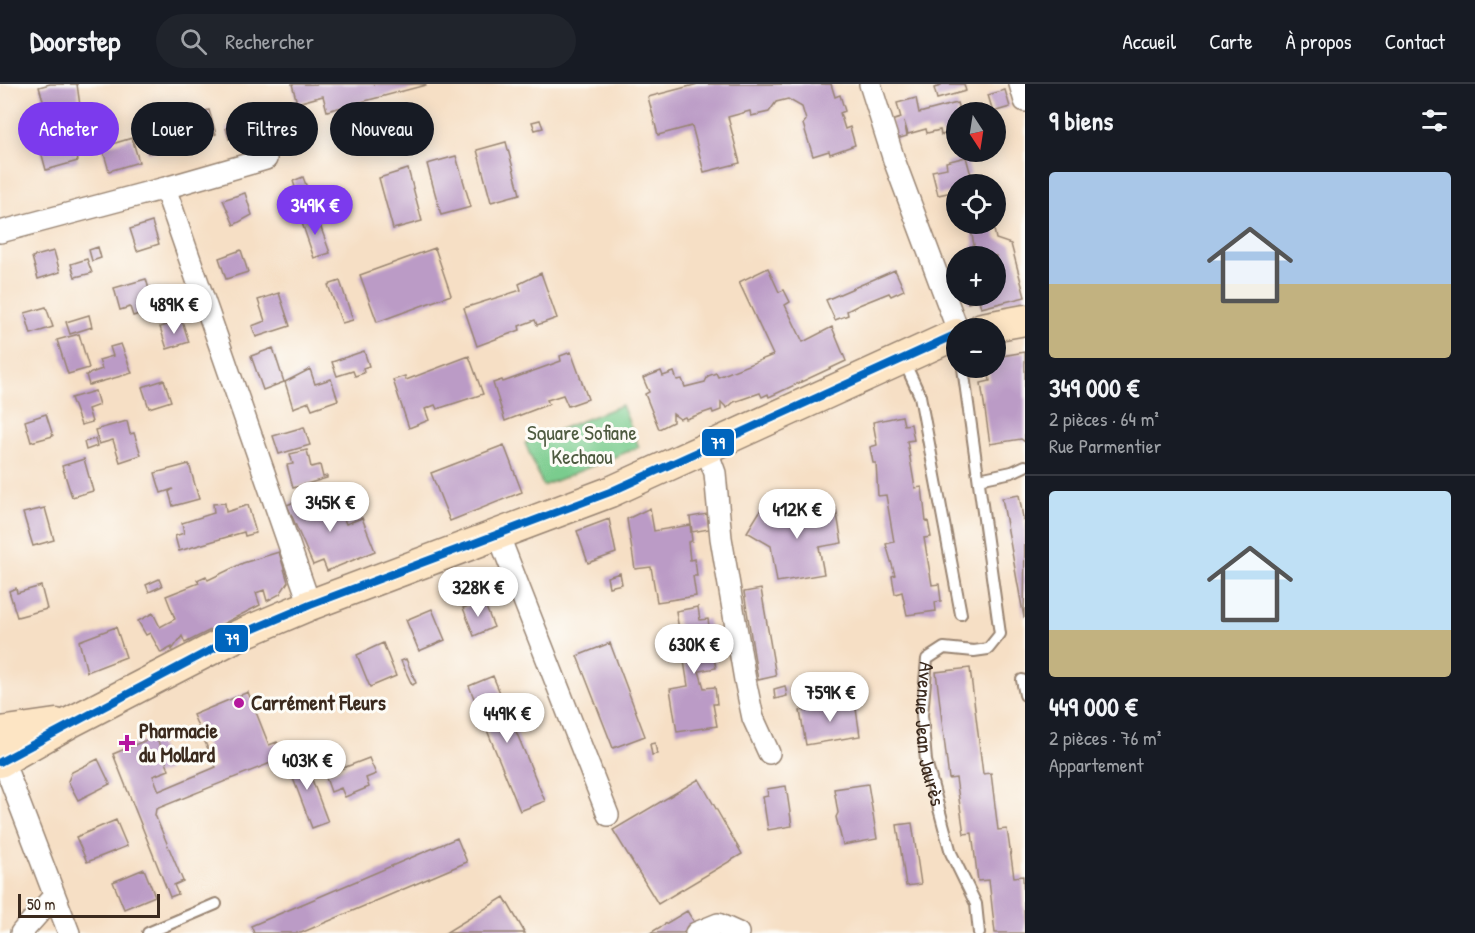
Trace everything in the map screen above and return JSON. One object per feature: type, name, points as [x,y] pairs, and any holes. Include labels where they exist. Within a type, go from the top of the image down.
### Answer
[{"type":"main road","points":[[1006,324],[1025,320]]},
{"type":"main road","points":[[1,759],[239,635],[610,492],[946,339]]},
{"type":"main road","points":[[0,732],[70,722]]},
{"type":"street","points":[[870,84],[894,160],[953,318]]},
{"type":"street","points":[[1020,84],[1025,101]]},
{"type":"street","points":[[0,232],[266,159]]},
{"type":"street","points":[[165,188],[310,606]]},
{"type":"street","points":[[705,448],[715,473],[721,538],[747,690],[753,718],[769,753]]},
{"type":"street","points":[[498,534],[608,815]]},
{"type":"street","points":[[1,759],[69,933]]},
{"type":"street","points":[[21,933],[54,896]]},
{"type":"street","points":[[696,933],[718,924],[738,933]]},
{"type":"lane","points":[[903,359],[920,396],[961,614]]},
{"type":"lane","name":"Avenue Jean Jaurès","points":[[964,378],[1000,634],[988,649],[944,648],[927,659],[922,715],[926,761],[951,853],[976,904],[979,933]]},
{"type":"lane","points":[[979,479],[1012,472],[1025,466]]},
{"type":"lane","points":[[1022,680],[1025,695]]},
{"type":"lane","points":[[148,933],[216,904]]},
{"type":"green space","name":"Square Sofiane Kechaou","points":[[622,405],[639,447],[543,486],[525,443]]},
{"type":"building","points":[[50,84],[77,84],[79,102],[44,102],[39,87]]},
{"type":"building","points":[[292,84],[426,84],[361,102],[330,102],[330,110],[327,111],[323,96],[297,102]]},
{"type":"building","points":[[698,84],[831,84],[835,97],[840,95],[845,111],[840,113],[845,129],[850,127],[855,145],[830,154],[829,151],[813,156],[803,124],[806,120],[802,107],[788,99],[776,102],[769,112],[751,116],[750,111],[728,117],[740,163],[704,172],[692,126],[658,135],[648,97]]},
{"type":"building","points":[[940,84],[964,84],[966,91],[937,99],[934,88],[941,86]]},
{"type":"building","points":[[1005,90],[1010,107],[1006,108],[1006,102],[990,102],[988,95]]},
{"type":"building","points":[[916,98],[919,113],[946,106],[946,134],[941,135],[940,130],[927,133],[926,129],[908,134],[904,121],[907,136],[893,140],[891,121],[901,118],[897,103]]},
{"type":"building","points":[[540,120],[543,128],[535,130],[532,122]]},
{"type":"building","points":[[131,138],[131,156],[137,156],[139,162],[109,171],[105,156],[119,156],[119,142]]},
{"type":"building","points":[[506,142],[520,194],[491,202],[477,150]]},
{"type":"building","points":[[42,156],[77,156],[78,161],[46,170]]},
{"type":"building","points":[[456,156],[471,207],[441,215],[427,164]]},
{"type":"building","points":[[946,162],[967,162],[971,174],[946,174],[946,193],[938,195],[932,171],[947,168]]},
{"type":"building","points":[[408,169],[422,221],[393,229],[379,178]]},
{"type":"building","points":[[303,177],[310,196],[299,199],[293,181]]},
{"type":"building","points":[[245,193],[252,215],[234,225],[223,200]]},
{"type":"building","points":[[316,214],[330,253],[314,258],[301,220]]},
{"type":"building","points":[[152,222],[159,244],[137,251],[130,229]]},
{"type":"building","points":[[972,234],[995,234],[996,239],[1011,244],[1025,297],[1006,302],[1006,246],[974,245]]},
{"type":"building","points":[[98,247],[101,258],[92,261],[89,250]]},
{"type":"building","points":[[435,248],[451,295],[377,322],[360,275]]},
{"type":"building","points":[[241,250],[248,272],[226,279],[219,258]]},
{"type":"building","points":[[54,251],[60,272],[38,279],[32,257]]},
{"type":"building","points":[[87,259],[92,273],[75,277],[71,264]]},
{"type":"building","points":[[768,268],[779,292],[784,290],[790,302],[785,305],[803,342],[832,327],[846,361],[769,397],[768,394],[762,397],[760,393],[734,402],[727,408],[721,402],[721,410],[713,413],[712,410],[686,419],[685,417],[680,419],[673,414],[673,422],[659,429],[645,394],[649,392],[643,378],[661,371],[663,376],[674,372],[677,380],[682,379],[685,387],[705,382],[708,376],[716,373],[718,377],[773,355],[739,282]]},
{"type":"building","points":[[895,270],[904,290],[891,296],[889,293],[859,305],[847,311],[848,315],[835,320],[826,300]]},
{"type":"building","points":[[541,273],[557,318],[537,325],[535,320],[519,326],[520,330],[477,346],[464,308],[521,290],[519,284]]},
{"type":"building","points":[[146,279],[155,309],[133,316],[130,307],[120,310],[114,288]]},
{"type":"building","points":[[340,281],[353,320],[342,323],[328,285]]},
{"type":"building","points":[[279,293],[290,326],[256,337],[252,326],[265,321],[258,300]]},
{"type":"building","points":[[46,307],[53,327],[31,334],[25,313]]},
{"type":"building","points":[[89,315],[92,327],[70,334],[66,322]]},
{"type":"building","points":[[182,321],[189,342],[167,349],[160,327]]},
{"type":"building","points":[[79,334],[89,368],[68,374],[57,340]]},
{"type":"building","points":[[121,344],[132,373],[89,385],[86,375],[102,369],[99,360],[113,356],[110,347]]},
{"type":"building","points":[[273,348],[284,382],[263,390],[251,356]]},
{"type":"building","points":[[364,351],[369,366],[363,368],[364,373],[355,376],[353,371],[337,376],[332,362]]},
{"type":"building","points":[[571,352],[588,399],[568,406],[563,395],[547,400],[549,404],[505,421],[493,383],[502,380],[503,382],[561,361],[560,356]]},
{"type":"building","points":[[1025,352],[1025,442],[1021,439],[990,444],[981,383],[990,381],[990,378],[1006,378],[1006,355]]},
{"type":"building","points":[[469,356],[483,394],[437,409],[435,405],[425,409],[429,420],[409,428],[393,380],[405,376],[406,380]]},
{"type":"building","points":[[310,369],[315,384],[331,379],[338,400],[312,409],[309,402],[293,408],[285,382]]},
{"type":"building","points":[[164,380],[171,401],[149,408],[142,387]]},
{"type":"building","points":[[95,391],[99,405],[88,409],[92,422],[81,425],[71,398]]},
{"type":"building","points":[[46,414],[53,436],[31,442],[25,421]]},
{"type":"building","points":[[902,416],[904,425],[911,424],[914,440],[907,441],[915,488],[922,487],[926,522],[928,521],[931,537],[924,538],[932,585],[939,584],[941,601],[935,602],[936,611],[907,615],[902,592],[895,594],[892,576],[895,575],[886,544],[894,542],[886,495],[878,496],[876,463],[873,463],[870,447],[877,445],[873,422]]},
{"type":"building","points":[[127,421],[130,434],[134,433],[141,455],[120,462],[113,440],[99,444],[95,430]]},
{"type":"building","points":[[304,427],[310,445],[279,454],[273,436]]},
{"type":"building","points":[[95,439],[97,446],[86,450],[84,442]]},
{"type":"building","points":[[504,445],[522,492],[450,521],[431,473]]},
{"type":"building","points":[[307,450],[311,467],[320,465],[323,477],[327,476],[327,478],[293,488],[287,465],[293,464],[290,454]]},
{"type":"building","points":[[84,459],[93,491],[72,497],[62,466]]},
{"type":"building","points":[[189,464],[199,499],[173,506],[169,492],[173,489],[161,493],[155,473]]},
{"type":"building","points":[[1019,495],[1025,529],[1024,618],[1002,498]]},
{"type":"building","points":[[329,496],[335,496],[346,524],[362,518],[375,551],[327,571],[323,561],[313,565],[287,505],[299,500],[301,508]]},
{"type":"building","points":[[225,503],[226,512],[248,505],[256,533],[245,536],[244,532],[179,551],[175,536],[184,533],[182,523],[214,513],[213,504]]},
{"type":"building","points":[[765,503],[788,516],[836,508],[842,543],[819,547],[824,574],[777,582],[771,546],[747,532]]},
{"type":"building","points":[[45,508],[54,540],[33,546],[23,513]]},
{"type":"building","points":[[650,508],[654,531],[690,525],[692,541],[688,542],[690,560],[695,559],[697,576],[693,576],[696,596],[657,602],[651,567],[635,569],[627,519]]},
{"type":"building","points":[[707,514],[709,529],[692,532],[690,517]]},
{"type":"building","points":[[609,519],[616,553],[588,563],[577,531]]},
{"type":"building","points":[[279,552],[288,582],[280,594],[267,601],[264,590],[256,593],[260,605],[185,643],[182,636],[172,650],[172,647],[161,653],[150,633],[146,635],[138,621],[153,613],[160,627],[175,619],[166,596],[199,583],[197,580],[206,576],[208,580],[243,563]]},
{"type":"building","points":[[620,573],[622,584],[609,587],[607,577]]},
{"type":"building","points":[[159,579],[162,586],[149,592],[146,585]]},
{"type":"building","points":[[41,586],[47,609],[17,617],[9,591],[16,588],[17,593]]},
{"type":"building","points":[[761,589],[776,676],[758,680],[744,592]]},
{"type":"building","points":[[483,600],[494,627],[474,636],[463,608]]},
{"type":"building","points":[[698,607],[700,620],[708,619],[711,640],[707,641],[710,658],[714,658],[716,668],[699,671],[704,688],[715,687],[717,704],[713,704],[717,726],[677,732],[670,689],[688,686],[676,611]]},
{"type":"building","points":[[432,609],[445,640],[419,651],[406,620]]},
{"type":"building","points":[[116,627],[126,657],[87,672],[79,641]]},
{"type":"building","points":[[383,643],[396,676],[370,687],[357,655]]},
{"type":"building","points":[[610,643],[645,736],[613,748],[577,656]]},
{"type":"building","points":[[406,659],[416,683],[412,685],[401,661]]},
{"type":"building","points":[[970,668],[983,774],[991,773],[998,830],[1007,829],[1014,877],[1023,876],[1025,933],[995,933],[989,880],[978,881],[972,833],[964,834],[956,778],[949,779],[936,672]]},
{"type":"building","points":[[493,676],[545,801],[520,811],[469,686]]},
{"type":"building","points":[[785,686],[787,696],[775,699],[774,689]]},
{"type":"building","points":[[248,692],[269,745],[277,742],[283,758],[156,809],[155,815],[183,881],[174,885],[178,894],[170,897],[113,754],[156,736],[169,770],[153,776],[159,791],[216,767],[193,715]]},
{"type":"building","points":[[855,702],[860,736],[806,745],[800,711],[829,703],[832,706]]},
{"type":"building","points":[[655,743],[657,754],[652,755],[650,744]]},
{"type":"building","points":[[302,753],[328,822],[312,828],[286,760]]},
{"type":"building","points":[[369,758],[376,774],[366,778],[369,787],[345,797],[341,788],[331,792],[325,775]]},
{"type":"building","points":[[98,759],[110,784],[78,800],[68,781],[72,772]]},
{"type":"building","points":[[699,779],[742,854],[658,904],[613,830]]},
{"type":"building","points":[[868,784],[877,839],[843,845],[836,817],[838,813],[834,789]]},
{"type":"building","points":[[786,786],[792,826],[768,830],[763,797],[768,796],[767,789]]},
{"type":"building","points":[[116,820],[127,846],[87,862],[76,837]]},
{"type":"building","points":[[912,823],[921,884],[906,886],[897,825]]},
{"type":"building","points":[[457,838],[467,862],[301,933],[254,933],[251,926]]},
{"type":"building","points":[[144,869],[155,896],[124,909],[113,882]]},
{"type":"building","points":[[504,897],[525,933],[445,933]]},
{"type":"building","points":[[687,911],[696,925],[683,933],[650,933]]},
{"type":"transit line","name":"79","points":[[0,762],[239,635],[310,605],[610,492],[946,339]]},
{"type":"place","name":"Carrément Fleurs","points":[[239,703]]},
{"type":"place","name":"Pharmacie du Mollard","points":[[127,743]]}]
